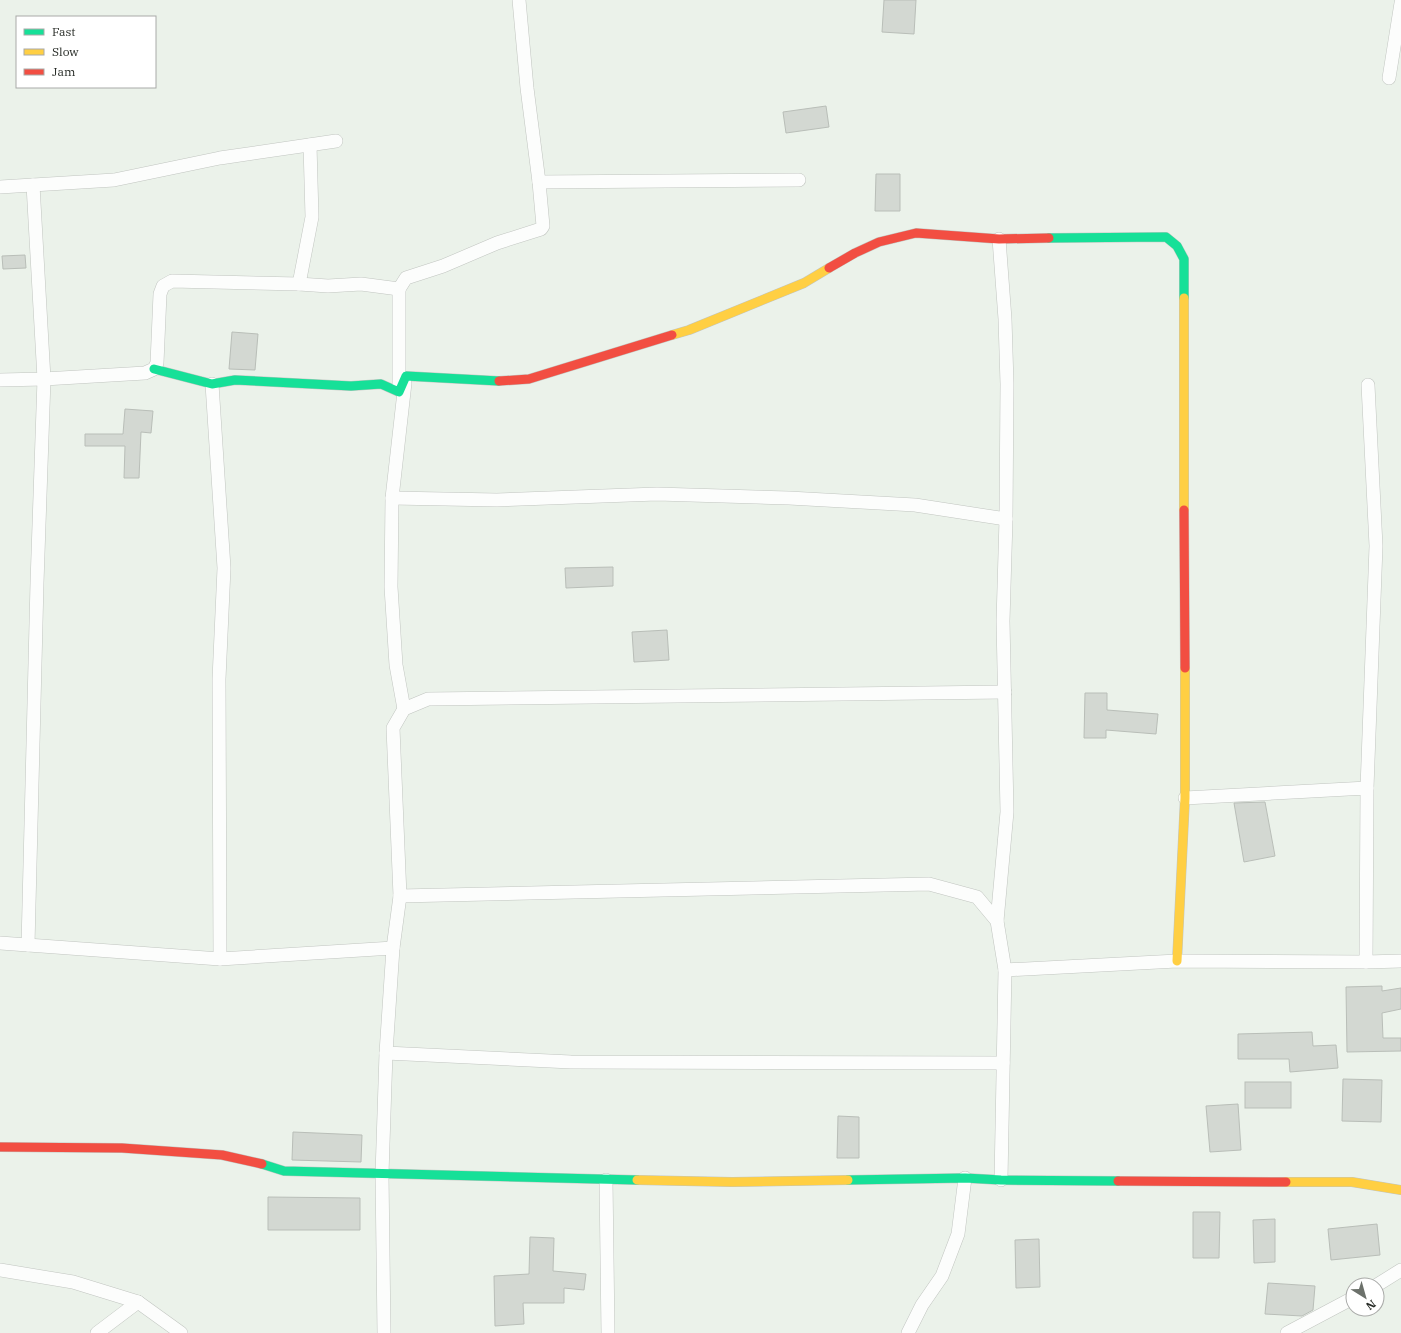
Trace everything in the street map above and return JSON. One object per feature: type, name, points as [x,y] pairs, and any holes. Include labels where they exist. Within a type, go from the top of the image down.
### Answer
[{"type":"street","points":[[399,392],[399,289],[406,278],[443,266],[496,243],[541,229],[543,226],[539,182],[526,88],[519,0]]},
{"type":"street","points":[[1389,78],[1401,3]]},
{"type":"street","points":[[0,187],[114,180],[220,158],[336,141]]},
{"type":"street","points":[[299,284],[312,217],[310,145]]},
{"type":"street","points":[[539,182],[799,180]]},
{"type":"street","points":[[28,945],[37,583],[44,379],[33,185]]},
{"type":"street","points":[[406,376],[502,381],[529,379],[689,330],[804,283],[855,253],[879,242],[916,233],[999,239],[1166,236],[1177,246],[1184,259],[1185,798],[1177,961]]},
{"type":"street","points":[[999,239],[1005,319],[1007,384],[1006,519],[1003,621],[1007,812],[997,920],[1005,970],[1001,1180]]},
{"type":"street","points":[[154,369],[157,363],[160,294],[163,286],[172,282],[299,284],[328,286],[361,284],[399,289]]},
{"type":"street","points":[[0,380],[145,373],[154,369],[212,384],[235,380],[351,386],[381,384],[399,392]]},
{"type":"street","points":[[399,392],[406,376]]},
{"type":"street","points":[[404,709],[396,665],[391,587],[392,498],[406,376]]},
{"type":"street","points":[[212,384],[224,568],[219,679],[220,959]]},
{"type":"street","points":[[1366,962],[1367,788],[1376,546],[1368,385]]},
{"type":"street","points":[[392,498],[497,500],[657,494],[789,498],[915,505],[1006,519]]},
{"type":"street","points":[[384,1333],[382,1174],[386,1053],[393,948],[400,896],[393,728],[404,709],[428,699],[1005,692]]},
{"type":"street","points":[[1185,798],[1367,788]]},
{"type":"street","points":[[400,896],[929,884],[977,897],[997,920]]},
{"type":"street","points":[[0,943],[220,959],[393,948]]},
{"type":"street","points":[[1005,970],[1177,961],[1401,961]]},
{"type":"street","points":[[386,1053],[571,1062],[1003,1063]]},
{"type":"street","points":[[0,1147],[122,1148],[222,1155],[253,1161],[284,1171],[732,1182],[965,1178],[1001,1180],[1352,1182],[1401,1190]]},
{"type":"street","points":[[908,1333],[922,1305],[942,1276],[958,1234],[965,1178]]},
{"type":"street","points":[[606,1180],[608,1333]]},
{"type":"street","points":[[0,1270],[73,1282],[138,1302],[181,1333]]},
{"type":"street","points":[[1385,1280],[1401,1270]]},
{"type":"street","points":[[97,1333],[138,1302]]},
{"type":"street","points":[[1287,1333],[1345,1302]]},
{"type":"building","points":[[884,0],[916,0],[914,34],[882,32]]},
{"type":"building","points":[[826,106],[829,127],[786,133],[783,112]]},
{"type":"building","points":[[876,174],[900,174],[900,211],[875,211]]},
{"type":"building","points":[[25,255],[26,268],[3,269],[2,256]]},
{"type":"building","points":[[232,332],[258,334],[255,370],[229,369]]},
{"type":"building","points":[[125,409],[153,411],[151,433],[141,432],[139,478],[124,478],[125,446],[85,446],[85,434],[123,434]]},
{"type":"building","points":[[613,567],[613,586],[566,588],[565,568]]},
{"type":"building","points":[[667,630],[669,660],[634,662],[632,632]]},
{"type":"building","points":[[1085,693],[1107,693],[1107,710],[1158,714],[1156,734],[1106,730],[1106,738],[1084,738]]},
{"type":"building","points":[[1265,802],[1275,856],[1244,862],[1234,803]]},
{"type":"building","points":[[1382,986],[1382,991],[1401,988],[1401,1009],[1382,1013],[1383,1038],[1401,1038],[1401,1051],[1347,1052],[1346,987]]},
{"type":"building","points":[[1312,1032],[1313,1046],[1336,1045],[1338,1068],[1290,1072],[1289,1059],[1238,1059],[1238,1034]]},
{"type":"building","points":[[1343,1079],[1382,1080],[1381,1122],[1342,1121]]},
{"type":"building","points":[[1245,1082],[1291,1082],[1291,1108],[1245,1108]]},
{"type":"building","points":[[1238,1104],[1241,1150],[1210,1152],[1206,1106]]},
{"type":"building","points":[[838,1116],[859,1117],[859,1158],[837,1158]]},
{"type":"building","points":[[293,1132],[362,1135],[361,1162],[292,1160]]},
{"type":"building","points":[[268,1197],[360,1198],[360,1230],[268,1230]]},
{"type":"building","points":[[1193,1212],[1220,1212],[1219,1258],[1193,1258]]},
{"type":"building","points":[[1275,1219],[1275,1262],[1254,1263],[1253,1220]]},
{"type":"building","points":[[1377,1224],[1380,1255],[1331,1260],[1328,1229]]},
{"type":"building","points":[[530,1237],[554,1238],[553,1271],[586,1274],[584,1290],[564,1288],[564,1303],[523,1303],[524,1324],[495,1326],[494,1276],[529,1274]]},
{"type":"building","points":[[1039,1239],[1040,1287],[1016,1288],[1015,1240]]},
{"type":"building","points":[[1268,1283],[1315,1286],[1313,1310],[1302,1316],[1265,1314]]},
{"type":"traffic: fast","points":[[1049,238],[1166,237],[1177,246],[1184,259],[1184,298]]},
{"type":"traffic: fast","points":[[154,369],[212,384],[235,380],[351,386],[381,384],[399,392],[406,376],[499,381]]},
{"type":"traffic: fast","points":[[262,1164],[284,1171],[637,1180]]},
{"type":"traffic: fast","points":[[848,1180],[965,1178],[1001,1180],[1118,1181]]},
{"type":"traffic: slow","points":[[672,335],[689,330],[804,283],[829,268]]},
{"type":"traffic: slow","points":[[1184,298],[1184,510]]},
{"type":"traffic: slow","points":[[1177,961],[1185,798],[1185,668]]},
{"type":"traffic: slow","points":[[637,1180],[732,1182],[848,1180]]},
{"type":"traffic: slow","points":[[1286,1182],[1352,1182],[1401,1190]]},
{"type":"traffic: jam","points":[[829,268],[855,253],[879,242],[916,233],[999,239],[1049,238]]},
{"type":"traffic: jam","points":[[499,381],[529,379],[672,335]]},
{"type":"traffic: jam","points":[[1184,510],[1185,668]]},
{"type":"traffic: jam","points":[[0,1147],[122,1148],[222,1155],[262,1164]]},
{"type":"traffic: jam","points":[[1118,1181],[1286,1182]]}]
